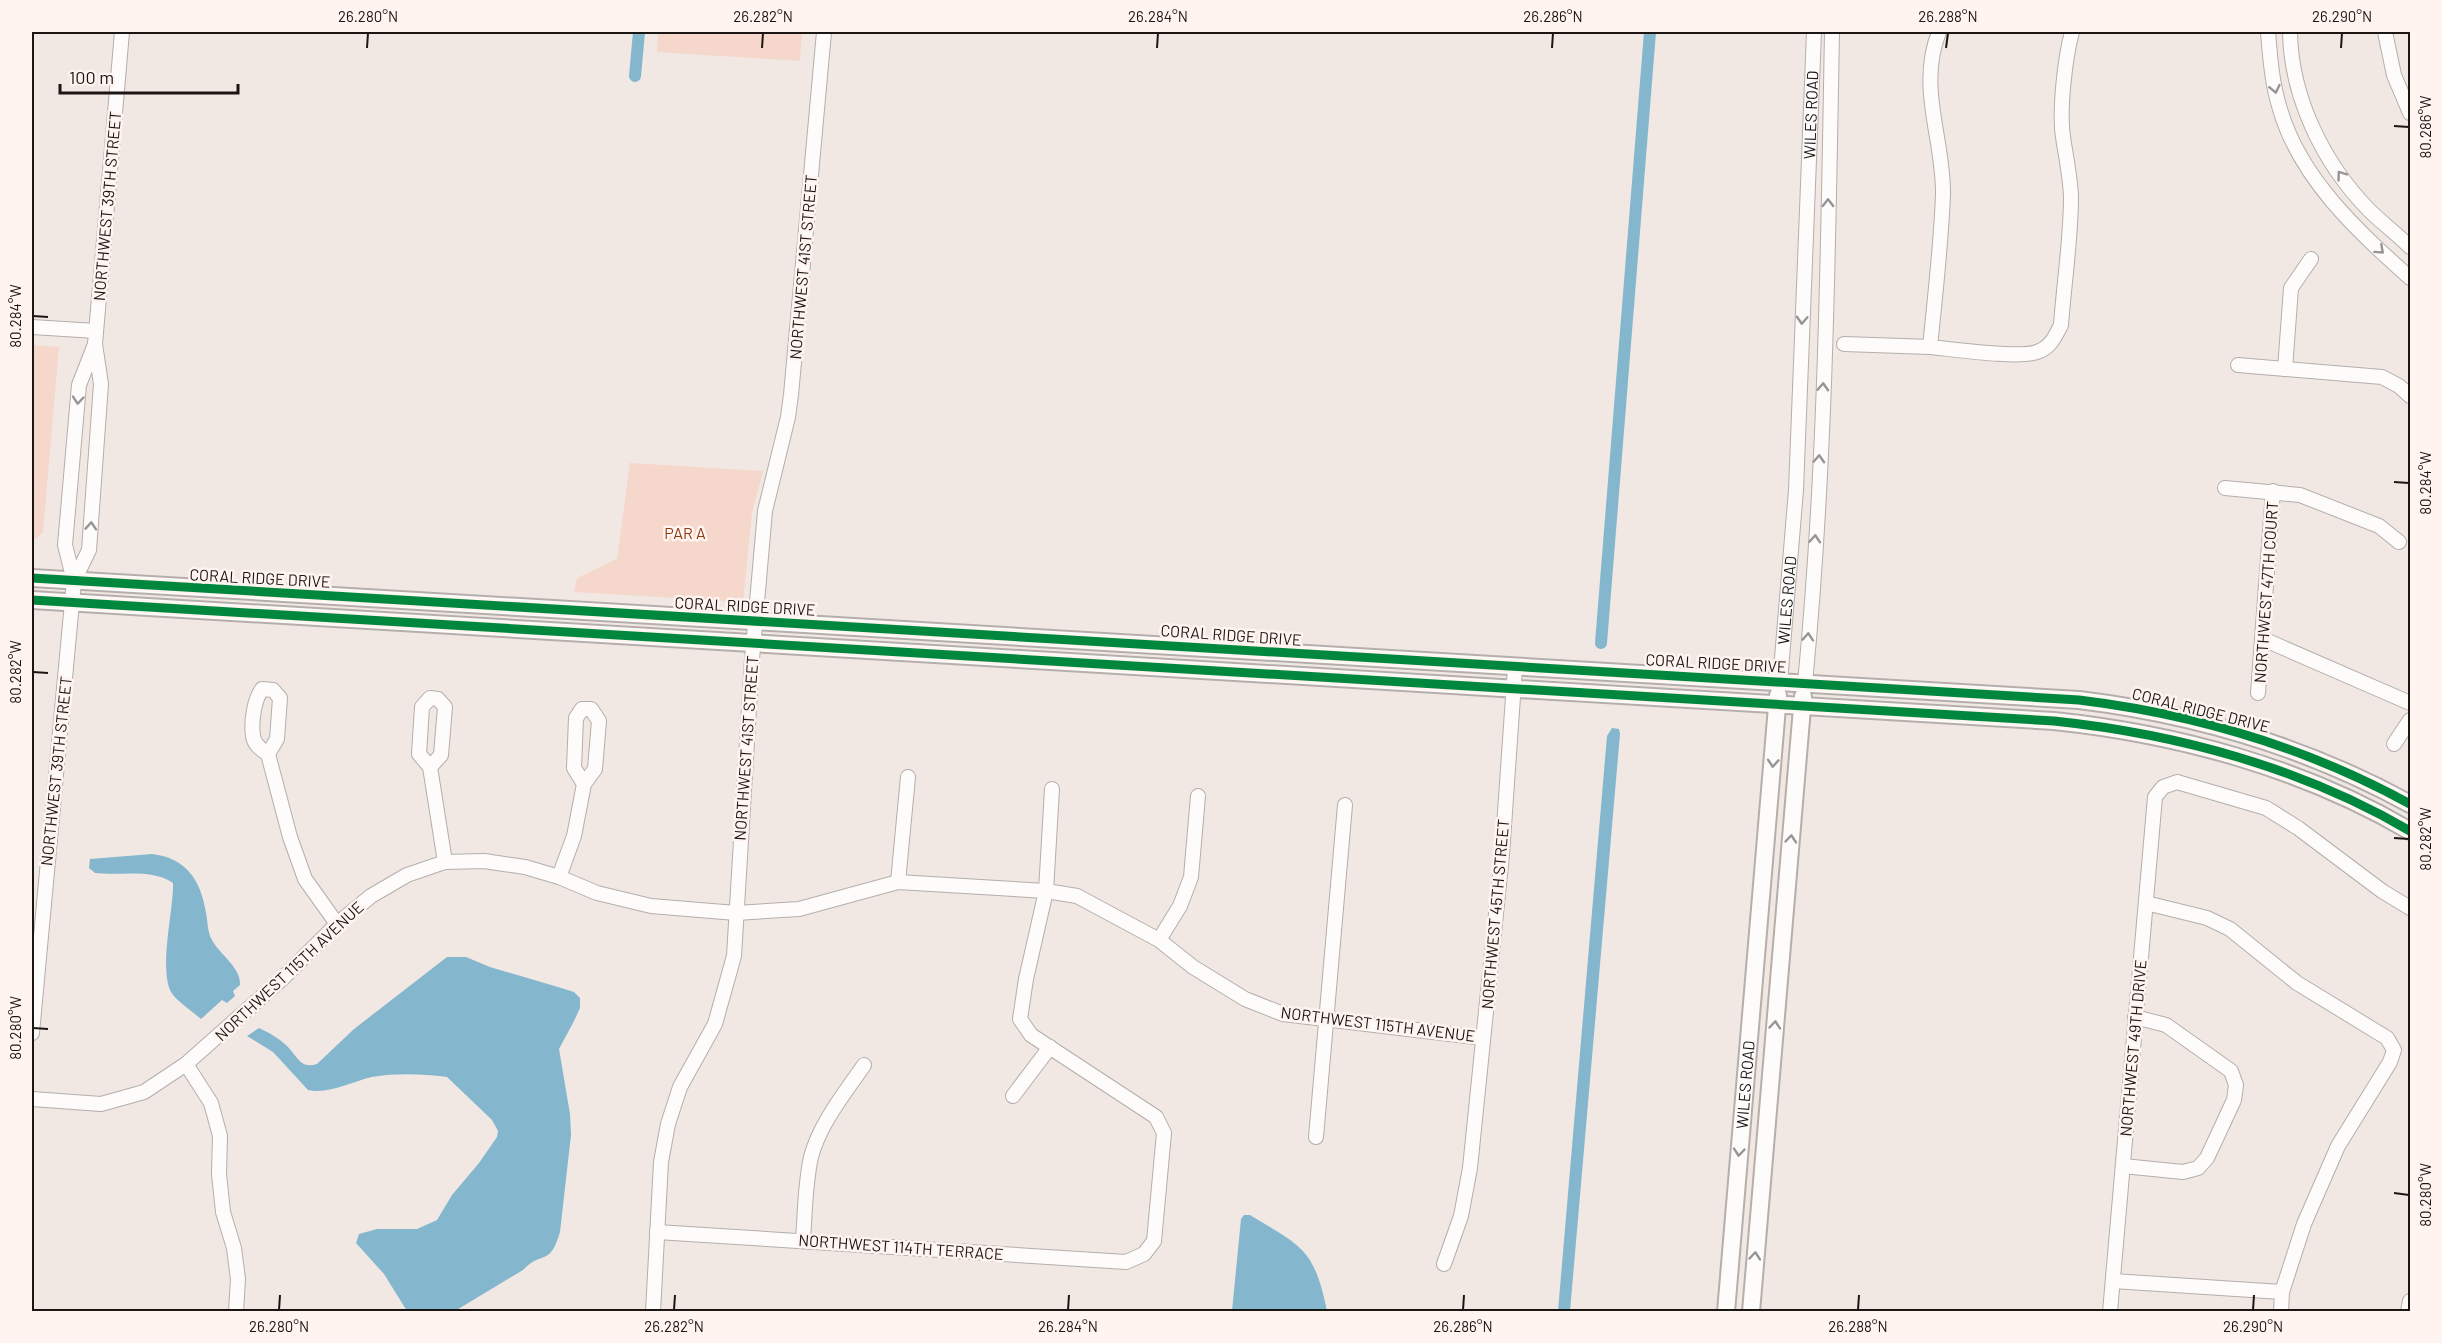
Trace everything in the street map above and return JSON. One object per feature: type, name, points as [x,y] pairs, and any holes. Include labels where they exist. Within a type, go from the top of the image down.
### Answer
[{"type":"main road","name":"CORAL RIDGE DRIVE","points":[[32,578],[1515,668],[2042,697],[2135,708],[2199,722],[2284,748],[2349,773],[2410,804]]},
{"type":"main road","points":[[32,600],[2054,721],[2103,726],[2165,738],[2244,759],[2300,778],[2365,807],[2410,831]]},
{"type":"main road","name":"WILES ROAD","points":[[1726,1311],[1779,682]]},
{"type":"main road","name":"WILES ROAD","points":[[1750,1311],[1804,683]]},
{"type":"street","name":"NORTHWEST 39TH STREET","points":[[74,581],[89,550],[101,384],[95,337],[122,32]]},
{"type":"street","name":"NORTHWEST 41ST STREET","points":[[653,1311],[661,1162],[668,1124],[680,1087],[714,1024],[734,956],[754,622],[765,511],[788,417],[791,395],[824,32]]},
{"type":"street","name":"WILES ROAD","points":[[1779,682],[1796,490],[1814,32]]},
{"type":"street","name":"WILES ROAD","points":[[1804,683],[1818,487],[1825,344],[1832,32]]},
{"type":"street","points":[[1930,347],[1943,195],[1930,100],[1930,72],[1939,32]]},
{"type":"street","points":[[1844,344],[1930,347],[2020,355],[2037,352],[2052,343],[2061,326],[2071,198],[2069,168],[2062,134],[2067,51],[2072,32]]},
{"type":"street","points":[[2268,32],[2272,73],[2280,110],[2300,156],[2328,196],[2350,221],[2410,278]]},
{"type":"street","points":[[2290,32],[2297,81],[2310,122],[2321,145],[2338,173],[2364,204],[2410,247]]},
{"type":"street","points":[[2385,32],[2394,75],[2410,113]]},
{"type":"street","points":[[2285,369],[2291,288],[2311,259]]},
{"type":"street","points":[[32,327],[95,337]]},
{"type":"street","name":"NORTHWEST 39TH STREET","points":[[32,1033],[38,889],[74,581],[65,545],[79,385],[95,337]]},
{"type":"street","points":[[2238,365],[2382,377],[2399,386],[2410,396]]},
{"type":"street","points":[[2225,488],[2273,491],[2300,495],[2323,502],[2379,526],[2399,542]]},
{"type":"street","name":"NORTHWEST 47TH COURT","points":[[2258,693],[2273,491]]},
{"type":"street","points":[[2263,639],[2410,702]]},
{"type":"street","name":"NORTHWEST 45TH STREET","points":[[1444,1264],[1461,1216],[1470,1168],[1502,855],[1515,668]]},
{"type":"street","points":[[2394,744],[2410,720]]},
{"type":"street","points":[[268,754],[290,837],[305,879],[337,924]]},
{"type":"street","points":[[430,767],[445,862]]},
{"type":"street","points":[[898,882],[908,777]]},
{"type":"street","name":"NORTHWEST 49TH DRIVE","points":[[2110,1311],[2155,797],[2163,787],[2177,782],[2266,808],[2406,906]]},
{"type":"street","points":[[559,877],[574,836],[584,784]]},
{"type":"street","points":[[1013,1096],[1050,1047],[1031,1035],[1020,1019],[1026,979],[1046,891],[1052,789]]},
{"type":"street","points":[[1160,940],[1180,906],[1191,877],[1198,796]]},
{"type":"street","points":[[1316,1137],[1345,805]]},
{"type":"street","name":"NORTHWEST 115TH AVENUE","points":[[32,1100],[101,1104],[144,1092],[186,1064],[283,978],[337,924],[371,896],[407,875],[445,862],[484,861],[525,867],[559,877],[597,893],[651,906],[736,914],[799,909],[898,882],[1046,891],[1077,896],[1160,940],[1192,967],[1245,999],[1283,1014],[1483,1038]]},
{"type":"street","points":[[2406,906],[2410,890]]},
{"type":"street","points":[[2145,903],[2207,918],[2230,929],[2296,982],[2387,1038],[2394,1050],[2390,1062],[2338,1146],[2304,1224],[2282,1292],[2281,1311]]},
{"type":"street","points":[[2123,1166],[2183,1172],[2198,1168],[2207,1158],[2234,1100],[2236,1085],[2231,1071],[2166,1025],[2135,1017]]},
{"type":"street","name":"NORTHWEST 114TH TERRACE","points":[[657,1232],[1126,1262],[1144,1254],[1154,1241],[1164,1133],[1156,1117],[1050,1047]]},
{"type":"street","points":[[186,1064],[211,1103],[220,1136],[219,1174],[223,1212],[234,1248],[238,1279],[236,1311]]},
{"type":"street","points":[[803,1240],[806,1189],[812,1156],[823,1129],[864,1065]]},
{"type":"street","points":[[2113,1281],[2282,1292]]},
{"type":"street","points":[[2408,1311],[2410,1301]]},
{"type":"green space","points":[[658,32],[802,32],[800,61],[657,52]]},
{"type":"green space","points":[[32,345],[59,347],[43,532],[32,542]]},
{"type":"green space","name":"PAR A","points":[[630,463],[763,471],[752,513],[743,602],[574,592],[577,578],[617,559]]},
{"type":"water","points":[[1612,728],[1619,729],[1620,734],[1570,1311],[1558,1311],[1607,736]]},
{"type":"water","points":[[152,854],[174,860],[183,866],[196,881],[204,901],[210,937],[237,972],[240,985],[233,991],[235,996],[227,1003],[222,1000],[201,1019],[173,995],[168,986],[166,958],[173,883],[165,878],[145,874],[104,874],[95,873],[89,868],[90,859]]},
{"type":"water","points":[[447,957],[466,957],[490,967],[574,992],[580,998],[580,1008],[559,1049],[570,1114],[571,1135],[560,1232],[553,1250],[455,1311],[407,1311],[384,1274],[356,1243],[359,1234],[377,1229],[417,1229],[437,1220],[452,1195],[497,1137],[498,1131],[492,1120],[447,1077],[410,1074],[381,1076],[324,1091],[308,1090],[273,1052],[247,1036],[259,1028],[284,1043],[303,1063],[317,1064],[354,1029]]},
{"type":"water","points":[[1244,1215],[1250,1215],[1303,1251],[1317,1274],[1327,1311],[1232,1311],[1241,1219]]},
{"type":"waterway","points":[[635,76],[639,32]]},
{"type":"waterway","points":[[1601,643],[1650,32]]},
{"type":"cycle path","points":[[32,578],[2079,700],[2165,714],[2249,736],[2331,766],[2410,804]]},
{"type":"cycle path","points":[[32,600],[2054,721],[2147,735],[2238,757],[2327,789],[2410,831]]}]
